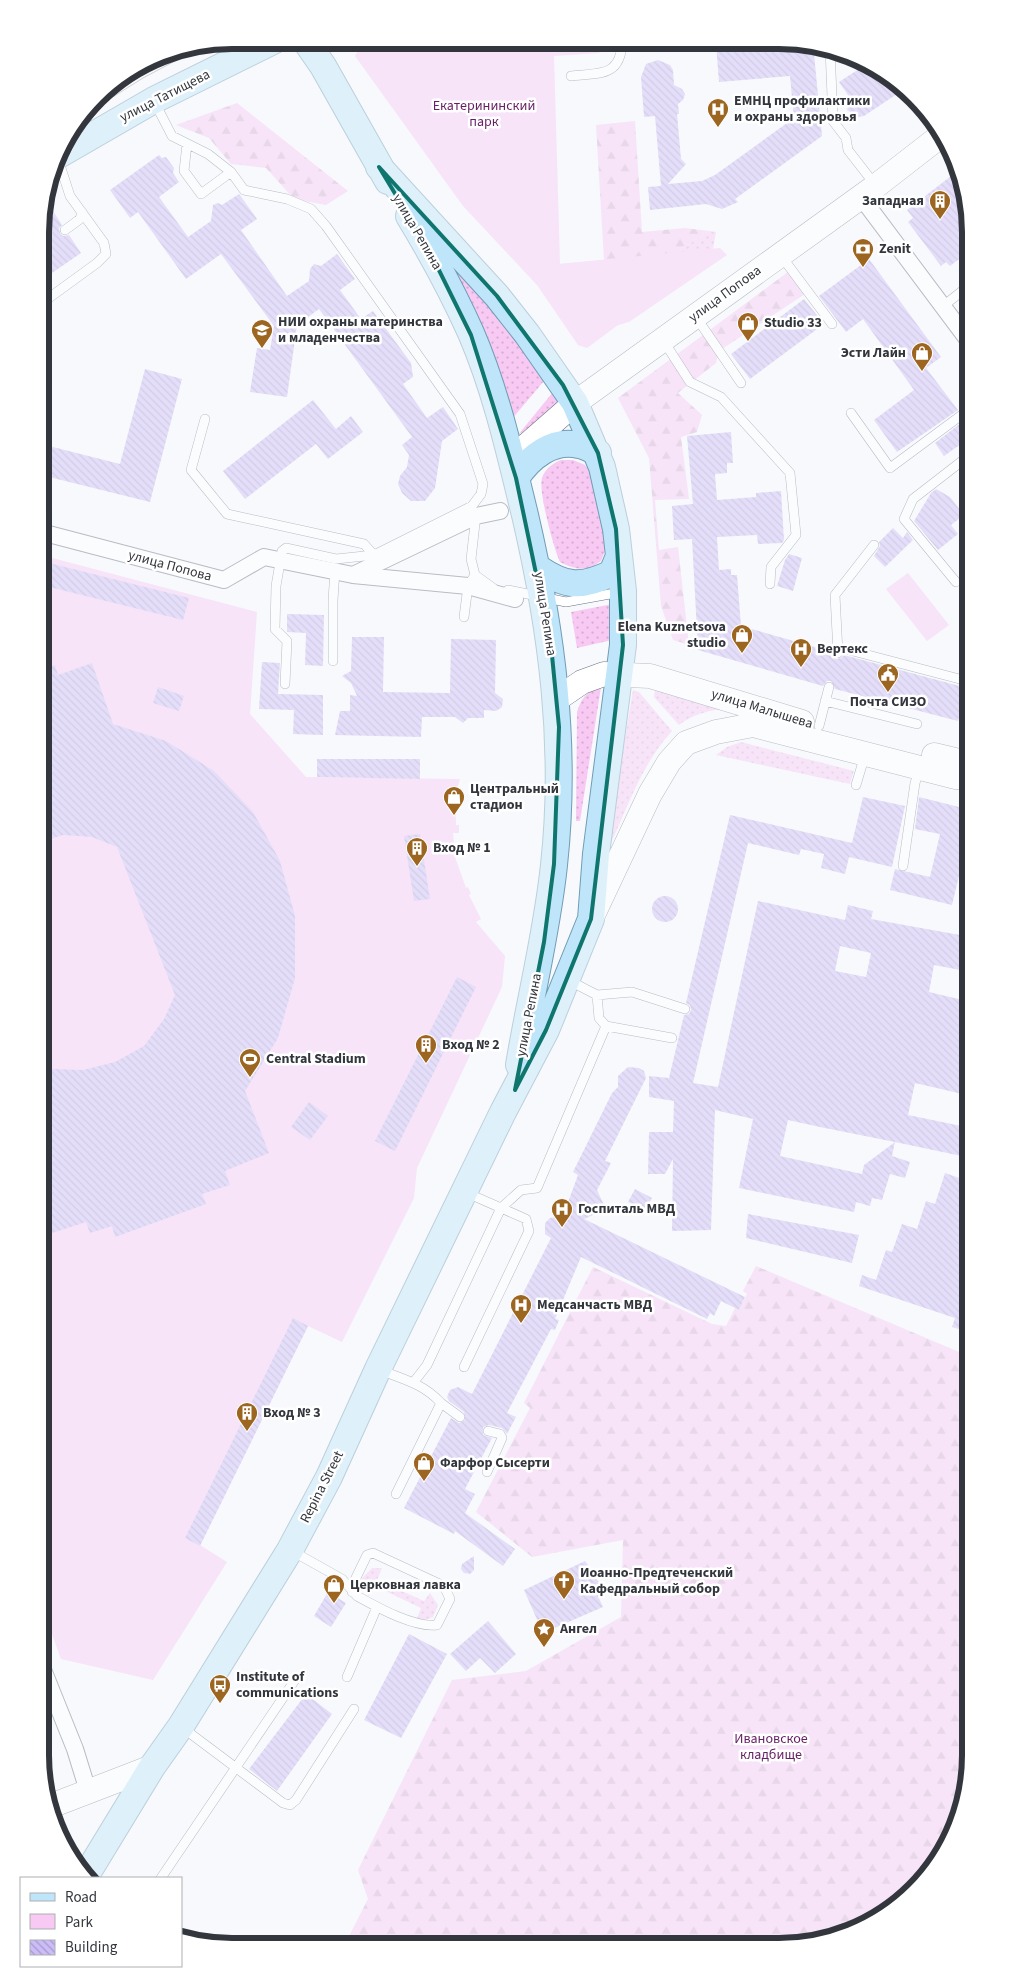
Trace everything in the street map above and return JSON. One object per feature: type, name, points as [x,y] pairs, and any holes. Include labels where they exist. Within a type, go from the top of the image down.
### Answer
[{"type":"main road","name":"улица Татищева","points":[[69,149],[154,100],[257,49]]},
{"type":"main road","name":"улица Репина","points":[[311,49],[323,66],[429,250],[471,335],[503,427],[538,568],[557,699],[559,787],[554,864],[544,942],[527,1020],[515,1090]]},
{"type":"main road","name":"улица Попова","points":[[514,468],[575,403],[868,192],[937,139]]},
{"type":"main road","name":"улица Репина","points":[[379,166],[497,296],[533,342],[575,403],[598,453],[611,500],[619,556],[623,591],[623,645],[592,887],[590,919]]},
{"type":"main road","points":[[514,468],[525,464],[544,450],[562,444],[579,445],[598,453]]},
{"type":"main road","points":[[538,568],[556,580],[578,584],[586,583],[612,573],[619,556]]},
{"type":"main road","name":"улица Малышева","points":[[557,699],[582,682],[604,674],[650,676],[809,732],[865,754],[921,764],[962,775]]},
{"type":"main road","name":"улица Репина","points":[[465,1192],[546,1030],[590,919],[650,794],[669,762],[686,743],[716,732],[753,725],[809,732]]},
{"type":"main road","name":"улица Малышева","points":[[809,732],[962,762]]},
{"type":"main road","name":"Repina Street","points":[[152,1767],[180,1726],[290,1550],[330,1477],[378,1369],[465,1192]]},
{"type":"main road","points":[[55,1803],[152,1767]]},
{"type":"main road","points":[[89,1870],[152,1767]]},
{"type":"street","points":[[868,192],[942,306],[962,332]]},
{"type":"street","points":[[353,575],[474,511],[500,511]]},
{"type":"street","name":"улица Попова","points":[[49,534],[224,580],[264,557],[280,561],[336,565],[353,575],[471,581],[515,599]]},
{"type":"street","points":[[49,1684],[75,1749],[88,1791]]},
{"type":"lane","points":[[571,76],[609,72],[619,62],[621,49]]},
{"type":"lane","points":[[830,56],[833,121],[846,138],[848,150],[868,192]]},
{"type":"lane","points":[[154,100],[172,136],[208,154],[231,172],[244,190],[287,200],[311,209],[326,226],[460,414],[483,484],[474,511],[471,581],[464,617]]},
{"type":"lane","points":[[187,144],[184,171],[201,194],[231,172]]},
{"type":"lane","points":[[49,298],[97,263],[106,254],[104,243],[68,193],[60,168]]},
{"type":"lane","points":[[66,230],[80,219],[82,212]]},
{"type":"lane","points":[[780,254],[832,324]]},
{"type":"lane","points":[[942,306],[962,291]]},
{"type":"lane","points":[[696,316],[741,383]]},
{"type":"lane","points":[[663,340],[690,382],[721,397],[790,473],[796,535],[771,567],[770,584]]},
{"type":"lane","points":[[851,413],[890,468],[962,415]]},
{"type":"lane","points":[[205,419],[191,470],[227,514],[364,544],[374,555]]},
{"type":"lane","points":[[956,582],[904,519],[913,499],[962,461]]},
{"type":"lane","points":[[333,661],[336,565],[374,555],[474,511]]},
{"type":"lane","points":[[838,653],[835,595],[874,544]]},
{"type":"lane","points":[[280,561],[276,586],[275,629],[287,641],[285,684]]},
{"type":"lane","points":[[471,581],[490,587],[566,602],[623,591]]},
{"type":"lane","points":[[849,650],[962,680]]},
{"type":"lane","points":[[809,732],[825,701],[828,687]]},
{"type":"lane","points":[[825,701],[917,724]]},
{"type":"lane","points":[[856,785],[865,754]]},
{"type":"lane","points":[[903,866],[915,783],[921,764]]},
{"type":"lane","points":[[566,979],[597,995],[632,992],[685,1009]]},
{"type":"lane","points":[[597,995],[599,1018],[606,1026],[672,1038]]},
{"type":"lane","points":[[413,1383],[427,1366],[501,1208],[522,1190],[537,1188],[606,1026]]},
{"type":"lane","points":[[464,1367],[528,1231],[526,1219],[465,1192]]},
{"type":"lane","points":[[378,1369],[430,1391],[441,1403],[460,1417]]},
{"type":"lane","points":[[396,1494],[441,1403]]},
{"type":"lane","points":[[487,1472],[502,1438],[500,1434],[488,1431]]},
{"type":"lane","points":[[290,1550],[342,1579],[352,1592],[378,1607],[428,1626],[437,1625],[450,1599],[444,1586],[373,1553],[367,1554],[352,1586],[352,1592]]},
{"type":"lane","points":[[347,1677],[378,1607]]},
{"type":"lane","points":[[162,1877],[297,1677]]},
{"type":"lane","points":[[180,1726],[283,1803],[290,1805],[296,1800],[354,1709]]},
{"type":"highlighted area","points":[[379,167],[497,296],[563,385],[598,453],[616,529],[623,645],[591,919],[546,1030],[515,1090],[544,942],[554,864],[559,727],[551,645],[516,478],[471,335],[429,250]]},
{"type":"green space","name":"Екатерининский парк","points":[[359,49],[602,49],[599,53],[554,56],[560,264],[720,248],[727,255],[629,322],[618,325],[587,348],[578,345],[537,285],[463,206],[355,56]]},
{"type":"green space","points":[[153,67],[123,85],[140,73]]},
{"type":"green space","points":[[237,103],[348,191],[326,205],[294,199],[266,168],[231,164],[209,138],[176,125]]},
{"type":"green space","points":[[635,121],[642,232],[685,228],[709,231],[667,258],[627,322],[612,327],[560,264],[604,260],[596,125]]},
{"type":"green space","points":[[709,231],[716,232],[710,266],[667,258]]},
{"type":"green space","points":[[454,269],[501,318],[544,381],[511,420],[490,348]]},
{"type":"green space","points":[[792,269],[808,292],[719,351],[716,363],[678,393],[702,415],[697,432],[681,437],[689,499],[655,500],[659,550],[678,547],[689,645],[673,640],[661,606],[649,458],[618,398]]},
{"type":"green space","points":[[553,392],[559,403],[558,407],[518,435]]},
{"type":"green space","points":[[561,460],[573,460],[585,465],[592,475],[608,543],[601,561],[591,567],[581,569],[560,562],[554,545],[547,520],[541,485],[545,472]]},
{"type":"green space","name":"Central Stadium","points":[[49,557],[257,612],[250,714],[306,777],[460,779],[455,795],[456,825],[459,825],[459,833],[453,833],[455,857],[466,888],[468,887],[471,894],[469,895],[481,919],[476,922],[505,956],[502,987],[417,1168],[414,1198],[342,1342],[308,1326],[200,1545],[227,1562],[153,1680],[61,1659],[49,1626]]},
{"type":"green space","points":[[908,573],[949,625],[927,641],[886,589]]},
{"type":"green space","points":[[613,604],[612,640],[577,648],[571,612]]},
{"type":"green space","points":[[601,687],[580,821],[576,821],[577,712],[585,696]]},
{"type":"green space","points":[[633,690],[639,692],[672,731],[644,770],[610,845],[607,844]]},
{"type":"green space","points":[[655,690],[720,709],[698,714],[679,725],[654,697]]},
{"type":"green space","points":[[741,742],[854,771],[850,784],[716,755],[727,747]]},
{"type":"green space","name":"Ивановское кладбище","points":[[756,1266],[962,1353],[962,1767],[959,1791],[953,1814],[938,1847],[909,1885],[871,1914],[838,1929],[803,1937],[348,1938],[368,1899],[358,1870],[452,1680],[526,1671],[621,1617],[623,1540],[532,1557],[476,1512],[530,1408],[524,1403],[593,1267],[712,1324],[726,1326],[735,1308],[739,1310],[747,1294],[743,1291]]},
{"type":"green space","points":[[372,1568],[382,1568],[377,1580],[424,1601],[430,1593],[438,1605],[433,1617],[425,1620],[417,1618],[421,1608],[375,1586],[369,1596],[365,1592],[362,1578]]},
{"type":"building","points":[[716,49],[791,49],[814,52],[822,136],[735,199],[738,202],[722,209],[706,204],[650,210],[648,187],[661,186],[655,116],[644,117],[641,77],[646,64],[658,60],[670,65],[673,70],[674,85],[682,89],[685,94],[683,100],[678,104],[679,114],[677,114],[681,159],[686,164],[668,184],[702,181],[715,175],[794,118],[790,76],[719,82]]},
{"type":"building","points":[[860,68],[871,73],[899,93],[864,116],[858,117],[847,110],[850,98],[839,82]]},
{"type":"building","points":[[159,155],[162,158],[166,157],[174,168],[173,173],[179,182],[159,197],[188,237],[211,221],[213,205],[218,203],[222,205],[239,194],[257,219],[241,230],[287,296],[309,281],[310,269],[314,264],[321,266],[337,254],[355,279],[340,290],[361,319],[373,311],[411,363],[413,377],[403,384],[427,418],[443,407],[458,429],[442,441],[435,488],[425,501],[411,501],[402,493],[398,484],[400,476],[407,467],[409,455],[402,445],[412,437],[319,309],[297,325],[287,397],[250,392],[257,348],[270,350],[274,326],[221,254],[186,279],[138,212],[130,218],[110,190]]},
{"type":"building","name":"Западная","points":[[951,176],[955,182],[961,208],[962,257],[950,266],[946,262],[941,266],[908,222],[913,218],[907,210]]},
{"type":"building","points":[[53,211],[62,225],[59,228],[60,233],[63,236],[69,235],[81,253],[49,275],[49,220],[50,213]]},
{"type":"building","points":[[869,259],[941,357],[926,368],[958,410],[897,452],[874,420],[914,390],[863,319],[846,332],[819,296]]},
{"type":"building","points":[[804,299],[824,324],[750,379],[731,354]]},
{"type":"building","points":[[145,369],[182,379],[150,502],[49,477],[49,446],[120,464]]},
{"type":"building","points":[[313,400],[336,429],[351,416],[363,432],[328,459],[316,444],[245,499],[223,471]]},
{"type":"building","points":[[962,422],[962,443],[944,456],[935,443]]},
{"type":"building","points":[[731,432],[733,463],[727,463],[727,473],[715,474],[717,500],[756,497],[756,493],[781,491],[784,540],[782,543],[758,544],[757,535],[717,537],[719,570],[731,569],[731,575],[737,575],[741,626],[832,652],[836,659],[844,655],[962,687],[962,706],[958,721],[835,689],[831,681],[827,681],[823,686],[698,650],[692,539],[674,540],[672,506],[693,504],[687,436]]},
{"type":"building","points":[[936,489],[950,497],[962,512],[962,517],[951,525],[958,534],[938,550],[914,521],[931,493]]},
{"type":"building","points":[[893,528],[903,538],[907,532],[913,540],[885,567],[874,556],[880,546],[879,542]]},
{"type":"building","points":[[789,554],[802,558],[793,591],[777,586],[785,560]]},
{"type":"building","points":[[49,563],[189,598],[183,620],[49,587]]},
{"type":"building","points":[[287,614],[324,615],[323,666],[305,665],[306,633],[287,632]]},
{"type":"building","points":[[352,637],[384,637],[383,692],[450,693],[451,639],[496,640],[495,693],[503,699],[502,707],[496,711],[484,710],[484,718],[468,718],[463,723],[455,717],[422,717],[421,737],[335,735],[340,711],[350,711],[350,695],[357,696],[351,683],[342,676],[351,671]]},
{"type":"building","points":[[262,662],[280,663],[278,694],[323,695],[323,735],[293,734],[294,710],[259,709]]},
{"type":"building","points":[[92,663],[113,724],[166,741],[214,771],[253,812],[280,861],[295,916],[295,978],[278,1038],[245,1091],[269,1153],[225,1171],[230,1185],[202,1194],[206,1204],[115,1237],[112,1226],[90,1233],[86,1222],[49,1234],[49,1067],[83,1070],[115,1062],[144,1046],[164,1019],[175,995],[117,847],[92,837],[63,835],[49,839],[49,667],[55,665],[58,675]]},
{"type":"building","points":[[158,687],[184,696],[179,711],[153,703]]},
{"type":"building","points":[[317,759],[420,759],[420,779],[317,777]]},
{"type":"building","points":[[863,797],[905,806],[892,867],[849,857],[845,874],[821,868],[824,854],[801,849],[799,855],[748,843],[693,1083],[718,1087],[758,901],[845,920],[848,905],[873,911],[871,919],[962,935],[962,970],[934,965],[929,992],[962,1000],[962,1094],[915,1083],[908,1115],[962,1126],[962,1156],[895,1142],[892,1156],[910,1162],[905,1178],[890,1174],[882,1200],[872,1198],[870,1206],[856,1202],[854,1212],[739,1188],[753,1119],[715,1110],[711,1230],[672,1231],[673,1159],[665,1174],[648,1174],[649,1132],[673,1132],[674,1101],[649,1097],[649,1076],[669,1078],[684,1015],[689,1014],[691,1010],[690,1005],[686,1003],[730,815],[852,843]],"holes":[[[840,946],[871,953],[866,977],[835,971]],[[788,1120],[895,1142],[864,1165],[862,1174],[780,1156]]]},
{"type":"building","points":[[919,797],[962,808],[962,863],[952,905],[890,890],[895,869],[930,877],[940,834],[915,829]]},
{"type":"building","name":"Вход № 1","points":[[420,834],[430,899],[414,901],[404,836]]},
{"type":"building","points":[[665,896],[674,900],[678,909],[674,918],[665,922],[656,918],[652,909],[656,900]]},
{"type":"building","name":"Вход № 2","points":[[457,977],[476,987],[395,1151],[375,1141]]},
{"type":"building","points":[[628,1067],[639,1068],[644,1071],[646,1078],[605,1161],[611,1163],[597,1190],[604,1205],[602,1211],[584,1219],[745,1297],[739,1310],[721,1301],[714,1316],[710,1313],[707,1319],[581,1257],[555,1319],[559,1320],[555,1330],[551,1329],[507,1413],[516,1417],[507,1434],[502,1428],[489,1425],[483,1427],[483,1435],[492,1438],[465,1489],[475,1494],[465,1513],[515,1549],[503,1566],[455,1531],[454,1534],[404,1508],[451,1418],[459,1423],[465,1420],[464,1412],[449,1401],[447,1397],[450,1390],[458,1387],[472,1394],[551,1238],[545,1234],[545,1223],[550,1218],[563,1216],[578,1175],[573,1172],[612,1093],[618,1087],[618,1076]]},
{"type":"building","points":[[309,1102],[328,1116],[310,1140],[291,1127]]},
{"type":"building","points":[[945,1173],[962,1179],[962,1330],[952,1327],[955,1318],[859,1286],[862,1275],[876,1280],[886,1250],[892,1252],[902,1224],[917,1229],[926,1201],[935,1204]]},
{"type":"building","points":[[635,1189],[652,1198],[645,1211],[628,1202]]},
{"type":"building","points":[[748,1214],[859,1235],[852,1263],[746,1238]]},
{"type":"building","name":"Вход № 3","points":[[293,1318],[308,1326],[200,1546],[185,1538]]},
{"type":"building","points":[[474,1556],[474,1570],[470,1574],[464,1573],[461,1569],[462,1564]]},
{"type":"building","name":"Иоанно-Предтеченский Кафедральный собор","points":[[585,1561],[593,1572],[593,1576],[603,1586],[602,1593],[598,1596],[603,1607],[543,1633],[524,1590]]},
{"type":"building","points":[[328,1592],[346,1603],[331,1627],[314,1616]]},
{"type":"building","points":[[488,1621],[516,1654],[495,1673],[480,1658],[466,1671],[450,1654]]},
{"type":"building","points":[[409,1634],[447,1654],[401,1738],[364,1720]]},
{"type":"building","points":[[306,1694],[332,1714],[277,1791],[249,1769]]},
{"type":"tram line","points":[[99,106],[143,78],[188,54]]},
{"type":"place","name":"ЕМНЦ профилактики и охраны здоровья","points":[[718,128]]},
{"type":"place","name":"Западная","points":[[940,220]]},
{"type":"place","name":"Zenit","points":[[863,268]]},
{"type":"place","name":"Studio 33","points":[[748,342]]},
{"type":"place","name":"НИИ охраны материнства и младенчества","points":[[262,349]]},
{"type":"place","name":"Эсти Лайн","points":[[922,372]]},
{"type":"place","name":"Elena Kuznetsova studio","points":[[742,654]]},
{"type":"place","name":"Вертекс","points":[[801,668]]},
{"type":"place","name":"Почта СИЗО","points":[[888,693]]},
{"type":"place","name":"Центральный стадион","points":[[454,816]]},
{"type":"place","name":"Вход № 1","points":[[417,867]]},
{"type":"place","name":"Вход № 2","points":[[426,1064]]},
{"type":"place","name":"Central Stadium","points":[[250,1078]]},
{"type":"place","name":"Госпиталь МВД","points":[[562,1228]]},
{"type":"place","name":"Медсанчасть МВД","points":[[521,1324]]},
{"type":"place","name":"Вход № 3","points":[[247,1432]]},
{"type":"place","name":"Фарфор Сысерти","points":[[424,1482]]},
{"type":"place","name":"Иоанно-Предтеченский Кафедральный собор","points":[[564,1600]]},
{"type":"place","name":"Церковная лавка","points":[[334,1604]]},
{"type":"place","name":"Ангел","points":[[544,1648]]},
{"type":"place","name":"Institute of communications","points":[[220,1704]]}]
